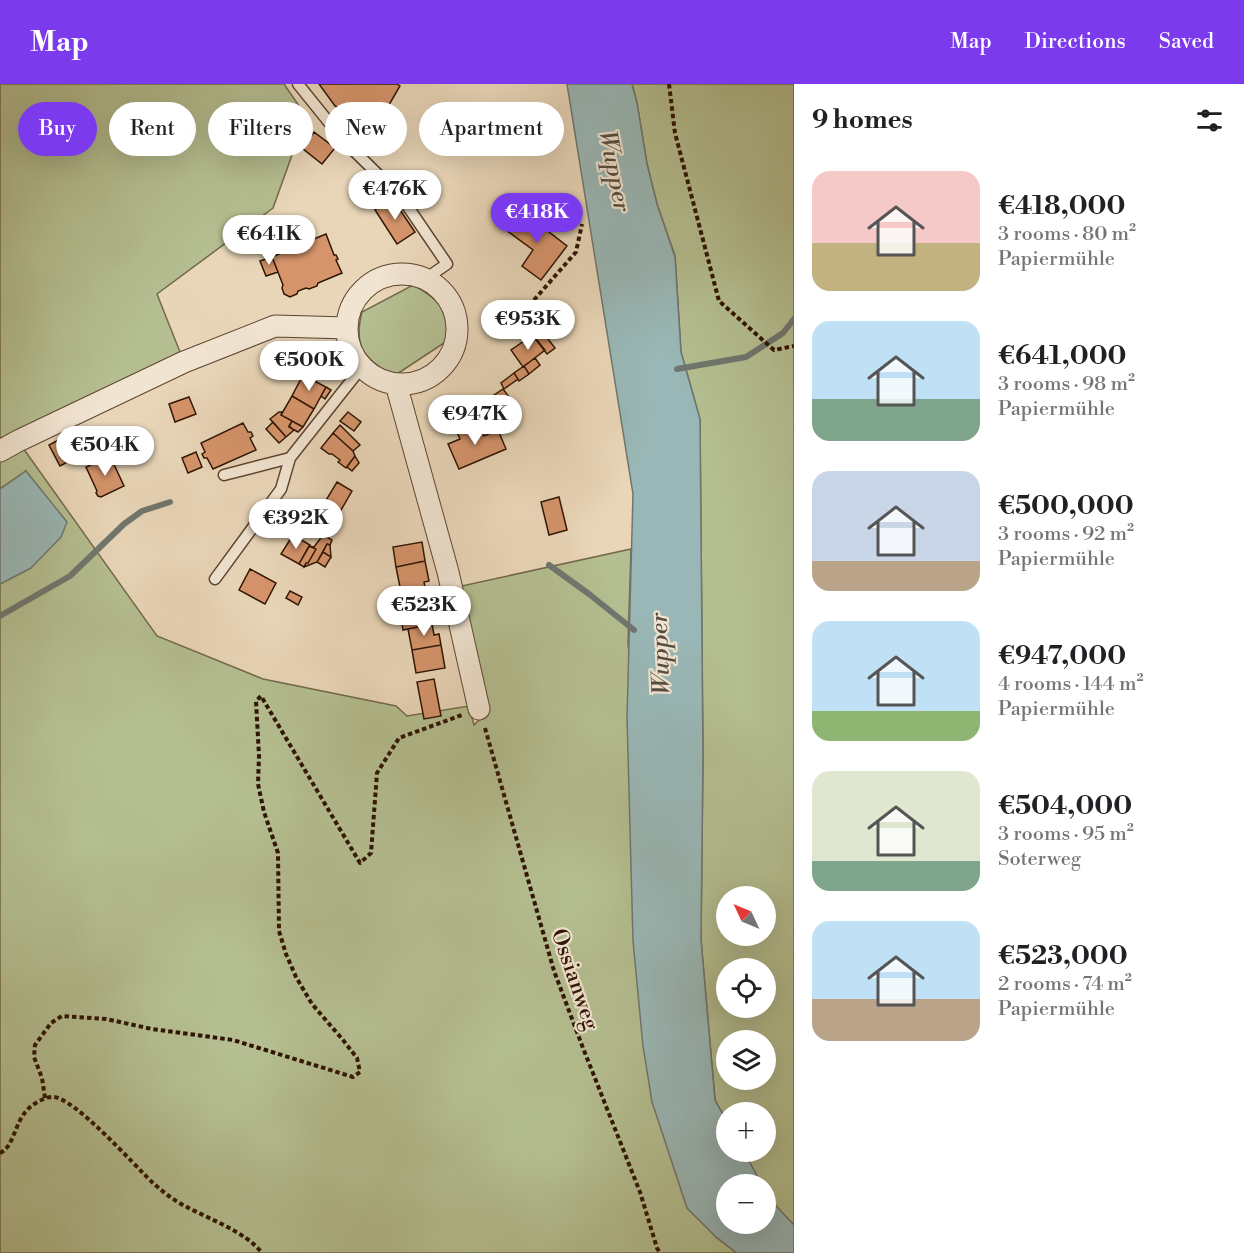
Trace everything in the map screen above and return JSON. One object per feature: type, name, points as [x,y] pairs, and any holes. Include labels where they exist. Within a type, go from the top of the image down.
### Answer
[{"type":"street","points":[[408,274],[425,279],[440,289],[451,303],[457,320],[457,337],[452,353],[442,367],[429,378],[412,383],[396,384],[377,378],[362,367],[348,342],[347,328],[350,310],[359,294],[373,282],[389,275],[408,274]]},
{"type":"street","points":[[0,451],[184,362],[275,326],[347,328]]},
{"type":"street","points":[[396,384],[448,572],[479,709]]},
{"type":"lane","points":[[298,84],[344,141],[402,198],[447,264],[425,279]]},
{"type":"lane","points":[[215,579],[281,489],[290,458],[362,367]]},
{"type":"lane","points":[[224,475],[290,458]]},
{"type":"path","points":[[669,84],[675,133],[719,301],[774,350],[794,346]]},
{"type":"path","points":[[534,300],[576,252],[582,224]]},
{"type":"path","points":[[45,1098],[42,1078],[34,1057],[35,1045],[51,1023],[62,1016],[106,1019],[152,1029],[233,1040],[353,1077],[360,1072],[357,1058],[312,1004],[296,977],[279,931],[278,853],[264,812],[258,784],[256,701],[261,696],[360,863],[371,853],[377,773],[399,738],[479,709]]},
{"type":"path","name":"Ossianweg","points":[[479,709],[554,971],[640,1192],[660,1253]]},
{"type":"path","points":[[0,1153],[8,1147],[22,1114],[30,1107],[45,1098],[62,1099],[95,1124],[167,1194],[245,1237],[262,1253]]},
{"type":"green space","points":[[0,84],[284,84],[296,102],[208,102],[208,156],[292,156],[273,208],[157,294],[184,362],[18,441],[157,636],[263,679],[396,706],[407,716],[469,706],[474,725],[487,712],[457,587],[631,549],[628,645],[716,1237],[737,1253],[0,1253],[0,584],[31,568],[26,471],[0,489]]},
{"type":"green space","points":[[632,84],[794,84],[794,1225],[776,1206],[776,1174],[756,1174],[749,1162],[776,1162],[776,1102],[716,1102],[715,1100],[701,940],[703,755],[700,419],[681,352],[675,256],[657,204]]},
{"type":"green space","points":[[413,285],[430,295],[441,307],[446,321],[447,341],[394,376],[375,364],[363,351],[359,334],[362,312]]},
{"type":"water","name":"Wupper","points":[[567,84],[632,84],[647,164],[657,204],[675,257],[681,352],[700,419],[703,755],[701,940],[716,1102],[716,1162],[749,1162],[756,1174],[716,1174],[716,1234],[776,1234],[776,1206],[794,1225],[794,1253],[737,1253],[716,1237],[687,1208],[652,1102],[643,1046],[633,941],[627,717],[633,494]]},
{"type":"water","points":[[26,471],[67,522],[61,537],[31,568],[0,584],[0,489]]},
{"type":"building","points":[[319,84],[397,84],[400,86],[391,102],[332,102]]},
{"type":"building","points":[[313,133],[325,140],[325,156],[328,156],[322,164],[312,156]]},
{"type":"building","points":[[392,198],[415,232],[397,244],[375,210]]},
{"type":"building","points":[[525,207],[529,210],[526,214],[567,246],[541,280],[522,266],[533,250],[506,230]]},
{"type":"building","points":[[326,234],[342,273],[318,283],[317,286],[298,291],[290,297],[284,294],[283,285],[272,257],[297,246],[295,241],[312,235],[314,239]]},
{"type":"building","points":[[272,257],[278,272],[266,276],[260,261]]},
{"type":"building","points":[[538,326],[555,348],[547,354],[530,332]]},
{"type":"building","points":[[533,335],[545,350],[523,367],[511,350]]},
{"type":"building","points":[[535,358],[540,365],[529,374],[524,366]]},
{"type":"building","points":[[524,366],[529,374],[519,381],[514,373]]},
{"type":"building","points":[[514,373],[518,379],[504,389],[501,383]]},
{"type":"building","points":[[303,375],[326,387],[314,409],[292,396]]},
{"type":"building","points":[[326,387],[331,390],[325,399],[321,396]]},
{"type":"building","points":[[503,389],[509,397],[493,408],[487,400]]},
{"type":"building","points":[[292,396],[314,409],[303,427],[281,415]]},
{"type":"building","points":[[189,397],[196,414],[175,422],[169,404]]},
{"type":"building","points":[[279,412],[292,421],[289,426],[294,430],[286,437],[270,419]]},
{"type":"building","points":[[348,412],[361,422],[354,431],[340,421]]},
{"type":"building","points":[[292,421],[303,427],[298,432],[289,427]]},
{"type":"building","points":[[273,422],[286,437],[279,443],[266,429]]},
{"type":"building","points":[[478,422],[484,436],[498,430],[506,449],[459,469],[448,444],[460,439],[457,432]]},
{"type":"building","points":[[243,423],[253,436],[250,438],[256,450],[213,469],[202,454],[205,452],[201,443]]},
{"type":"building","points":[[340,425],[360,445],[353,451],[333,433]]},
{"type":"building","points":[[333,433],[353,451],[355,456],[346,468],[338,462],[340,460],[321,448]]},
{"type":"building","points":[[64,437],[75,458],[60,466],[49,445]]},
{"type":"building","points":[[196,452],[202,467],[188,473],[182,458]]},
{"type":"building","points":[[110,456],[124,486],[101,497],[96,493],[86,467]]},
{"type":"building","points":[[355,456],[359,463],[352,471],[347,467]]},
{"type":"building","points":[[337,482],[352,491],[333,524],[311,511],[316,503],[322,507]]},
{"type":"building","points":[[559,497],[567,530],[549,535],[541,502]]},
{"type":"building","points":[[293,535],[310,545],[299,564],[281,554]]},
{"type":"building","points":[[323,535],[332,540],[330,545],[327,544],[317,562],[304,567],[316,549],[309,546],[314,547]]},
{"type":"building","points":[[422,542],[425,561],[396,567],[393,547]]},
{"type":"building","points":[[327,544],[330,545],[331,557],[323,552]]},
{"type":"building","points":[[309,546],[316,549],[304,567],[299,564]]},
{"type":"building","points":[[323,552],[331,557],[325,567],[317,562]]},
{"type":"building","points":[[425,561],[429,581],[424,582],[425,587],[401,592],[396,567]]},
{"type":"building","points":[[250,569],[276,583],[265,604],[239,590]]},
{"type":"building","points":[[425,587],[432,624],[403,630],[397,592]]},
{"type":"building","points":[[290,591],[302,597],[298,605],[286,598]]},
{"type":"building","points":[[432,624],[434,635],[439,634],[441,645],[412,650],[408,629]]},
{"type":"building","points":[[441,645],[445,668],[416,673],[412,650]]},
{"type":"building","points":[[434,679],[441,716],[424,719],[417,682]]},
{"type":"waterway","points":[[677,369],[746,357],[783,333],[794,319]]},
{"type":"waterway","points":[[0,616],[70,576],[124,524],[142,511],[170,502]]},
{"type":"waterway","name":"Wupper","points":[[549,565],[634,630]]}]
